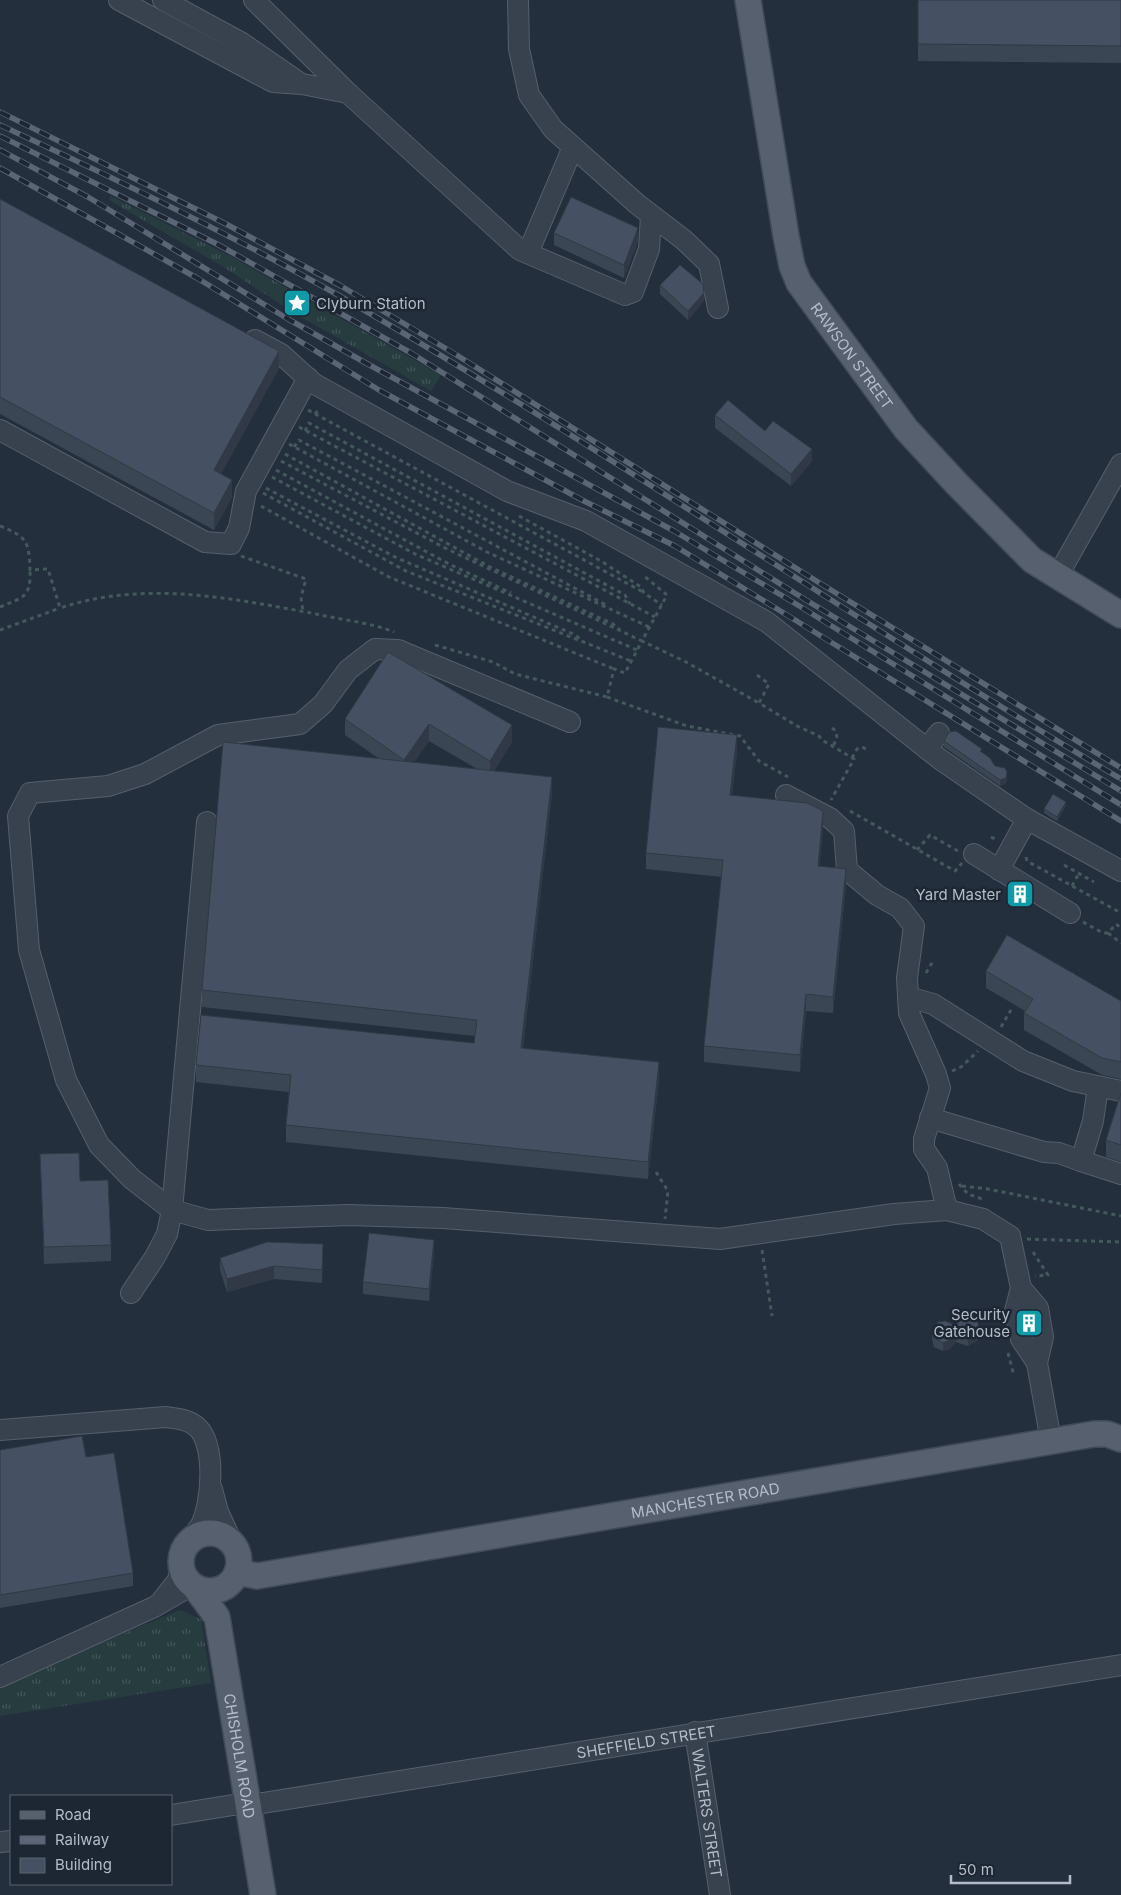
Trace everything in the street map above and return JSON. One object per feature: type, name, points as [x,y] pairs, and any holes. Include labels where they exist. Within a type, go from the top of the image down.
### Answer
[{"type":"main road","name":"RAWSON STREET","points":[[748,0],[786,236],[792,266],[798,283],[906,429],[1032,560],[1056,577],[1121,615]]},
{"type":"main road","name":"MANCHESTER ROAD","points":[[235,1562],[246,1562],[258,1567],[289,1570],[1094,1434],[1107,1434],[1121,1439]]},
{"type":"main road","points":[[206,1533],[216,1533],[235,1562],[224,1588],[204,1591],[189,1579],[181,1556],[190,1541],[206,1533]]},
{"type":"main road","points":[[217,1617],[235,1562]]},
{"type":"main road","name":"CHISHOLM ROAD","points":[[189,1579],[217,1617],[263,1895]]},
{"type":"street","points":[[119,0],[272,82],[302,84],[348,93]]},
{"type":"street","points":[[163,0],[242,43],[302,84]]},
{"type":"street","points":[[254,0],[348,93],[520,250],[625,295],[633,292],[649,248],[651,215]]},
{"type":"street","points":[[518,0],[519,49],[529,95],[552,129],[651,215],[684,240],[709,264],[718,308]]},
{"type":"street","points":[[528,253],[573,147]]},
{"type":"street","points":[[237,331],[281,354],[313,383],[507,491],[586,521],[767,622],[933,741],[1027,818],[1121,871]]},
{"type":"street","points":[[0,430],[205,542],[231,544],[240,528],[266,455],[308,378]]},
{"type":"street","points":[[1056,577],[1121,464]]},
{"type":"street","points":[[570,722],[398,650],[375,649],[348,670],[323,704],[300,724],[218,735],[145,774],[108,786],[30,793],[18,816],[29,950],[66,1080],[100,1145],[132,1179],[172,1210],[208,1220],[349,1215],[443,1218],[720,1239],[894,1214],[947,1210],[982,1219],[1010,1236],[1022,1288],[1038,1308],[1043,1337],[1037,1363],[1051,1441]]},
{"type":"street","points":[[786,795],[830,818],[844,831],[848,870],[877,895],[900,908],[914,926],[907,978],[909,1013],[940,1088],[924,1139],[924,1149],[937,1168],[947,1210]]},
{"type":"street","points":[[999,870],[1027,818]]},
{"type":"street","points":[[131,1293],[155,1257],[167,1234],[172,1210],[207,822]]},
{"type":"street","points":[[974,854],[1070,913]]},
{"type":"street","points":[[908,997],[933,1004],[1023,1061],[1073,1081],[1121,1091]]},
{"type":"street","points":[[1081,1161],[1093,1121],[1098,1087]]},
{"type":"street","points":[[930,1118],[1044,1152],[1059,1153],[1121,1174]]},
{"type":"street","points":[[0,1430],[166,1417],[186,1420],[199,1428],[206,1440],[210,1480],[218,1512],[235,1562]]},
{"type":"street","points":[[190,1541],[201,1524],[207,1507],[210,1480]]},
{"type":"street","points":[[0,1677],[154,1607],[189,1579]]},
{"type":"street","name":"SHEFFIELD STREET","points":[[172,1815],[1121,1664]]},
{"type":"street","name":"WALTERS STREET","points":[[695,1732],[720,1895]]},
{"type":"path","points":[[266,455],[305,430],[309,423],[625,595],[630,605]]},
{"type":"path","points":[[305,430],[654,617]]},
{"type":"path","points":[[328,443],[332,436]]},
{"type":"path","points":[[266,455],[294,447],[299,440],[604,603],[612,610]]},
{"type":"path","points":[[294,447],[487,552],[649,627]]},
{"type":"path","points":[[266,455],[292,457],[490,567],[613,624],[625,633]]},
{"type":"path","points":[[266,455],[311,476],[446,549],[642,641],[667,595],[643,575]]},
{"type":"path","points":[[266,455],[273,492],[270,497]]},
{"type":"path","points":[[266,455],[270,497]]},
{"type":"path","points":[[266,455],[644,593]]},
{"type":"path","points":[[266,455],[415,554],[637,650]]},
{"type":"path","points":[[266,455],[449,564],[538,607]]},
{"type":"path","points":[[266,455],[389,577],[614,669]]},
{"type":"path","points":[[288,464],[292,457]]},
{"type":"path","points":[[311,476],[315,470]]},
{"type":"path","points":[[273,492],[395,557],[574,634],[586,643]]},
{"type":"path","points":[[270,497],[406,571],[631,661]]},
{"type":"path","points":[[292,510],[296,504]]},
{"type":"path","points":[[221,543],[225,552],[306,579],[301,597],[303,612]]},
{"type":"path","points":[[0,607],[24,596],[31,586],[30,570]]},
{"type":"path","points":[[0,630],[60,608]]},
{"type":"path","points":[[757,675],[769,684],[758,703],[796,726],[819,736],[852,758]]},
{"type":"path","points":[[832,728],[836,731],[837,738],[833,746]]},
{"type":"path","points":[[831,800],[854,759],[852,758],[857,749],[862,747],[866,749]]},
{"type":"path","points":[[991,837],[1025,855],[1027,862],[1121,913]]},
{"type":"path","points":[[1064,865],[1094,882]]},
{"type":"path","points":[[1072,886],[1079,873]]},
{"type":"path","points":[[1070,913],[1092,928],[1108,933],[1121,943]]},
{"type":"path","points":[[1108,933],[1116,924],[1121,928]]},
{"type":"path","points":[[962,1186],[988,1189],[1121,1216]]},
{"type":"path","points":[[763,1257],[772,1316]]},
{"type":"path","points":[[1007,1348],[1014,1376]]},
{"type":"green space","points":[[111,196],[232,257],[441,375],[431,391],[294,313],[225,268],[109,200]]},
{"type":"green space","points":[[180,1610],[201,1619],[211,1683],[0,1716],[0,1685]]},
{"type":"building","points":[[918,0],[1121,0],[1121,46],[918,44]]},
{"type":"building","points":[[571,197],[638,228],[624,265],[554,233]]},
{"type":"building","points":[[0,199],[279,351],[214,470],[232,480],[214,513],[0,397]]},
{"type":"building","points":[[680,265],[703,284],[704,293],[688,311],[660,285]]},
{"type":"building","points":[[728,400],[765,431],[773,421],[812,449],[791,474],[715,415]]},
{"type":"building","points":[[388,652],[512,725],[490,761],[429,724],[404,760],[345,719]]},
{"type":"building","points":[[658,727],[737,735],[730,795],[807,803],[823,811],[818,866],[846,869],[833,997],[806,994],[800,1055],[704,1046],[723,860],[646,853]]},
{"type":"building","points":[[956,731],[982,749],[980,751],[990,758],[995,766],[1005,768],[1007,772],[1006,778],[1000,780],[944,741],[949,732]]},
{"type":"building","points":[[223,742],[552,777],[521,1048],[659,1062],[648,1162],[286,1125],[291,1075],[196,1065],[201,1015],[474,1043],[477,1020],[202,990]]},
{"type":"building","points":[[1053,794],[1066,802],[1057,817],[1044,809]]},
{"type":"building","points":[[1007,935],[1121,1001],[1121,1062],[1102,1058],[1024,1013],[1033,999],[986,971]]},
{"type":"building","points":[[1121,1093],[1121,1145],[1106,1140]]},
{"type":"building","points":[[79,1153],[80,1181],[108,1180],[111,1245],[44,1247],[40,1154]]},
{"type":"building","points":[[369,1233],[434,1240],[429,1289],[363,1282]]},
{"type":"building","points":[[267,1242],[323,1244],[322,1270],[274,1266],[227,1279],[220,1258]]},
{"type":"building","points":[[966,1316],[976,1319],[979,1326],[977,1333],[968,1338],[956,1333],[950,1340],[943,1343],[934,1338],[932,1331],[938,1322],[945,1321],[955,1325]]},
{"type":"building","points":[[82,1436],[86,1457],[114,1453],[133,1573],[0,1595],[0,1450]]},
{"type":"railway","points":[[0,112],[226,224],[341,286],[455,354],[818,582],[1121,768]]},
{"type":"railway","points":[[0,125],[170,207],[338,295],[535,413],[1022,720],[1121,779]]},
{"type":"railway","points":[[0,136],[217,244],[411,353],[806,600],[1121,791]]},
{"type":"railway","points":[[0,150],[88,197],[288,319],[364,362],[674,531],[801,607],[1121,805]]},
{"type":"railway","points":[[0,168],[197,278],[379,390],[584,501],[675,546],[1121,821]]},
{"type":"place","name":"Clyburn Station","points":[[297,303]]},
{"type":"place","name":"Yard Master","points":[[1020,894]]},
{"type":"place","name":"Security Gatehouse","points":[[1029,1323]]}]
